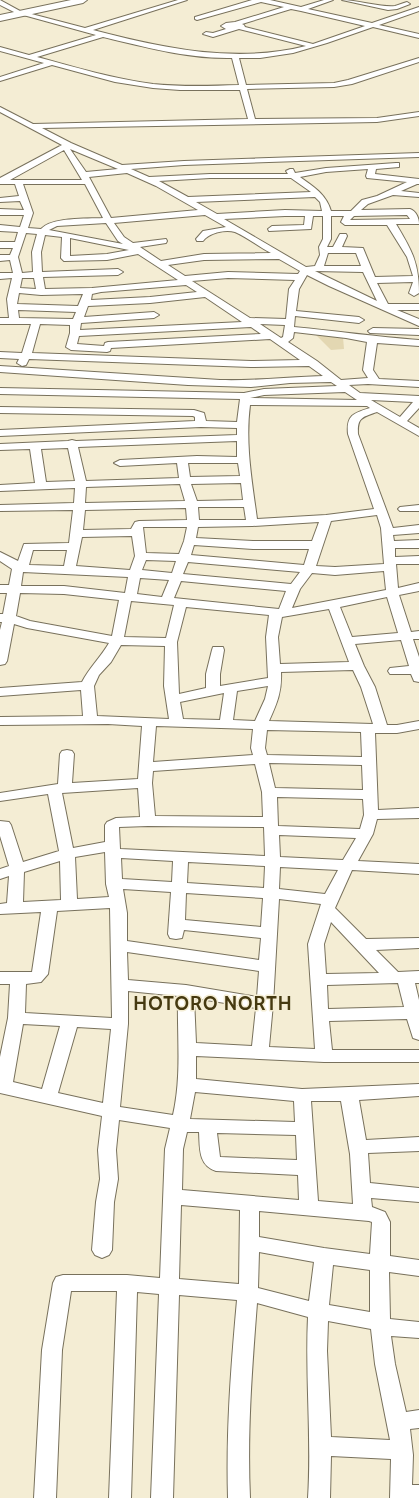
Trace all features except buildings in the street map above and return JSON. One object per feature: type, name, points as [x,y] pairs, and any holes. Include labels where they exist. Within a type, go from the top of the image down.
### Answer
[{"type":"highway","points":[[20,13],[72,0]]},
{"type":"highway","points":[[0,17],[83,0]]},
{"type":"street","points":[[86,30],[184,0]]},
{"type":"street","points":[[197,18],[260,0],[419,36]]},
{"type":"street","points":[[311,46],[239,28],[257,19],[330,0]]},
{"type":"street","points":[[345,0],[388,8],[395,8],[413,2]]},
{"type":"street","points":[[0,2],[20,13],[104,35],[182,53],[235,56],[276,53],[311,46],[419,9]]},
{"type":"street","points":[[29,57],[104,35]]},
{"type":"street","points":[[0,49],[115,80],[153,86],[180,88],[334,84],[349,82],[419,60]]},
{"type":"street","points":[[235,56],[252,121]]},
{"type":"street","points":[[0,79],[51,63]]},
{"type":"street","points":[[0,109],[66,146],[126,169],[147,179],[187,200],[235,229],[273,239],[308,227],[309,214]]},
{"type":"street","points":[[32,126],[377,120],[419,114]]},
{"type":"street","points":[[66,146],[86,178],[108,221],[120,239],[313,363],[373,406],[417,431]]},
{"type":"street","points":[[0,182],[66,146]]},
{"type":"street","points":[[0,182],[86,178],[126,169],[191,163],[414,161]]},
{"type":"street","points":[[147,179],[212,187],[249,187],[292,176],[325,170],[372,168],[414,161]]},
{"type":"street","points":[[285,163],[325,170]]},
{"type":"street","points":[[285,163],[292,176],[318,194],[324,202],[327,217],[327,239],[323,247],[323,258],[317,269]]},
{"type":"street","points":[[372,168],[370,176],[372,177]]},
{"type":"street","points":[[347,175],[417,181]]},
{"type":"street","points":[[261,197],[265,192],[292,176]]},
{"type":"street","points":[[345,222],[352,213],[365,202],[380,198],[417,181]]},
{"type":"street","points":[[14,321],[12,299],[18,276],[18,270],[14,256],[29,213],[18,182]]},
{"type":"street","points":[[187,200],[212,187],[249,187],[261,197],[318,194]]},
{"type":"street","points":[[393,192],[419,195]]},
{"type":"street","points":[[0,200],[24,198]]},
{"type":"street","points":[[0,212],[29,213]]},
{"type":"street","points":[[41,292],[38,275],[37,244],[41,232],[46,227],[56,224],[206,212]]},
{"type":"street","points":[[327,217],[352,213],[410,212],[418,221]]},
{"type":"street","points":[[214,217],[269,214],[309,214],[345,222],[362,223],[418,221]]},
{"type":"street","points":[[269,214],[273,239],[283,256],[303,273],[362,310]]},
{"type":"street","points":[[390,222],[415,257],[418,279],[416,307],[408,318]]},
{"type":"street","points":[[0,228],[22,232]]},
{"type":"street","points":[[200,239],[202,235],[208,232],[235,229]]},
{"type":"street","points":[[0,235],[22,232],[41,232],[105,242],[134,249]]},
{"type":"street","points":[[66,235],[65,258],[107,257],[163,241]]},
{"type":"street","points":[[336,251],[338,242],[343,236]]},
{"type":"street","points":[[105,242],[104,250],[107,257],[128,287]]},
{"type":"street","points":[[0,245],[17,245]]},
{"type":"street","points":[[323,250],[360,250],[366,269],[385,307],[419,323]]},
{"type":"street","points":[[0,258],[14,256]]},
{"type":"street","points":[[158,264],[178,259],[204,256],[283,256]]},
{"type":"street","points":[[15,290],[41,292],[92,291],[221,275],[303,273],[317,269],[366,269]]},
{"type":"street","points":[[0,276],[118,272]]},
{"type":"street","points":[[281,342],[287,339],[294,289],[303,273]]},
{"type":"street","points":[[372,280],[418,279]]},
{"type":"street","points":[[92,291],[87,294],[77,321],[72,347],[107,347],[271,336]]},
{"type":"street","points":[[13,307],[83,306],[206,294]]},
{"type":"street","points":[[150,300],[158,328]]},
{"type":"street","points":[[75,333],[113,333],[158,328],[248,322],[290,322],[385,307],[416,307]]},
{"type":"street","points":[[356,333],[362,310]]},
{"type":"street","points":[[0,321],[77,321],[154,315]]},
{"type":"street","points":[[17,370],[26,356],[36,322]]},
{"type":"street","points":[[290,322],[356,333],[419,332]]},
{"type":"street","points":[[101,359],[113,333]]},
{"type":"street","points":[[356,333],[373,340],[419,343]]},
{"type":"street","points":[[373,340],[368,370],[375,381]]},
{"type":"street","points":[[0,354],[251,364],[313,363]]},
{"type":"street","points":[[251,364],[253,370],[253,384]]},
{"type":"street","points":[[0,369],[136,379],[253,384],[289,380],[341,384]]},
{"type":"street","points":[[22,410],[35,371]]},
{"type":"street","points":[[245,399],[257,393],[288,392],[341,384],[375,381],[419,384]]},
{"type":"street","points":[[0,391],[245,399],[373,406]]},
{"type":"street","points":[[288,392],[289,402]]},
{"type":"street","points":[[359,396],[419,400]]},
{"type":"street","points":[[245,399],[242,425],[243,460],[252,523]]},
{"type":"street","points":[[401,422],[419,400]]},
{"type":"street","points":[[373,406],[352,421],[353,434],[382,511],[388,532],[392,592],[413,635],[418,674],[395,671]]},
{"type":"street","points":[[0,410],[194,413],[200,416],[201,424]]},
{"type":"street","points":[[0,433],[201,424],[242,425]]},
{"type":"street","points":[[0,447],[72,443],[242,438]]},
{"type":"street","points":[[114,442],[120,463],[121,483]]},
{"type":"street","points":[[69,569],[75,546],[81,484],[72,443]]},
{"type":"street","points":[[35,446],[41,486]]},
{"type":"street","points":[[120,463],[182,460],[243,460]]},
{"type":"street","points":[[167,601],[190,541],[193,524],[192,504],[185,482],[182,460]]},
{"type":"street","points":[[0,488],[246,479]]},
{"type":"street","points":[[0,508],[249,503]]},
{"type":"street","points":[[404,510],[419,508]]},
{"type":"street","points":[[90,719],[87,686],[93,674],[106,659],[117,640],[128,597],[141,556],[138,526],[143,523],[252,523],[326,518],[382,511]]},
{"type":"street","points":[[260,1053],[265,1004],[273,862],[269,792],[258,748],[260,726],[272,699],[275,674],[272,637],[280,613],[294,588],[308,570],[326,518]]},
{"type":"street","points":[[388,532],[419,529]]},
{"type":"street","points":[[76,534],[138,532]]},
{"type":"street","points":[[190,541],[253,545],[317,545]]},
{"type":"street","points":[[388,545],[419,544]]},
{"type":"street","points":[[0,659],[6,589],[20,568],[28,547],[75,546]]},
{"type":"street","points":[[0,556],[20,568],[69,569],[176,577],[256,586],[294,588]]},
{"type":"street","points":[[141,556],[184,558],[308,570],[335,571],[419,560]]},
{"type":"street","points":[[6,589],[64,590],[280,613],[419,587]]},
{"type":"street","points":[[177,723],[171,686],[171,642],[181,602]]},
{"type":"street","points":[[324,1056],[316,944],[329,905],[347,866],[366,834],[371,815],[369,761],[375,728],[368,687],[357,666],[333,604]]},
{"type":"street","points":[[4,618],[117,640],[131,642],[171,642]]},
{"type":"street","points":[[348,641],[413,635]]},
{"type":"street","points":[[213,691],[213,674],[218,650]]},
{"type":"street","points":[[174,699],[213,691],[232,689],[256,683],[275,674],[357,666]]},
{"type":"street","points":[[0,692],[87,686]]},
{"type":"street","points":[[226,724],[232,689]]},
{"type":"street","points":[[0,721],[90,719],[260,726],[397,729],[419,725]]},
{"type":"street","points":[[148,821],[146,767],[149,722]]},
{"type":"street","points":[[67,754],[60,788],[67,854],[69,905]]},
{"type":"street","points":[[146,767],[260,759],[369,761]]},
{"type":"street","points":[[0,797],[60,788],[146,783]]},
{"type":"street","points":[[269,792],[370,795]]},
{"type":"street","points":[[371,815],[419,813]]},
{"type":"street","points":[[102,1250],[105,1202],[109,1179],[107,1150],[120,1024],[120,945],[117,902],[114,884],[112,825],[116,823],[148,821],[271,826],[366,834]]},
{"type":"street","points":[[4,825],[17,868],[8,909],[117,902]]},
{"type":"street","points":[[0,874],[67,854],[112,849],[181,857],[419,869]]},
{"type":"street","points":[[181,857],[178,888],[177,929],[269,934]]},
{"type":"street","points":[[114,884],[271,893],[329,905],[361,945],[406,977],[419,1034]]},
{"type":"street","points":[[0,978],[35,978],[40,974],[50,906]]},
{"type":"street","points":[[361,945],[419,943]]},
{"type":"street","points":[[120,945],[266,966]]},
{"type":"street","points":[[318,980],[406,977]]},
{"type":"street","points":[[18,978],[16,1018],[1,1086],[112,1112],[170,1121],[179,1125],[304,1129]]},
{"type":"street","points":[[120,985],[186,991],[265,1004]]},
{"type":"street","points":[[162,1498],[174,1150],[179,1125],[183,1115],[187,1085],[186,991]]},
{"type":"street","points":[[320,1015],[414,1013]]},
{"type":"street","points":[[16,1018],[120,1024]]},
{"type":"street","points":[[48,1097],[70,1021]]},
{"type":"street","points":[[186,1049],[324,1056],[419,1056]]},
{"type":"street","points":[[187,1085],[302,1095],[419,1090]]},
{"type":"street","points":[[349,1094],[358,1147],[364,1212]]},
{"type":"street","points":[[302,1095],[309,1207]]},
{"type":"street","points":[[207,1126],[210,1157],[216,1164],[307,1168]]},
{"type":"street","points":[[358,1147],[419,1144]]},
{"type":"street","points":[[362,1190],[419,1195]]},
{"type":"street","points":[[172,1197],[364,1212],[376,1215],[380,1218],[380,1324],[386,1370],[402,1450],[407,1496]]},
{"type":"street","points":[[239,1498],[238,1468],[241,1372],[250,1270],[249,1202]]},
{"type":"street","points":[[250,1243],[324,1256],[419,1268]]},
{"type":"street","points":[[319,1498],[322,1446],[317,1352],[317,1311],[324,1256]]},
{"type":"street","points":[[44,1498],[52,1350],[63,1283],[170,1286],[248,1293],[317,1311],[380,1324],[419,1330]]},
{"type":"street","points":[[120,1498],[127,1284]]},
{"type":"street","points":[[397,1422],[419,1419]]},
{"type":"street","points":[[322,1446],[402,1450]]},
{"type":"shaded area","points":[[315,334],[343,337],[344,349],[331,350]]},
{"type":"district","name":"HOTORO NORTH","points":[[213,1003]]}]
